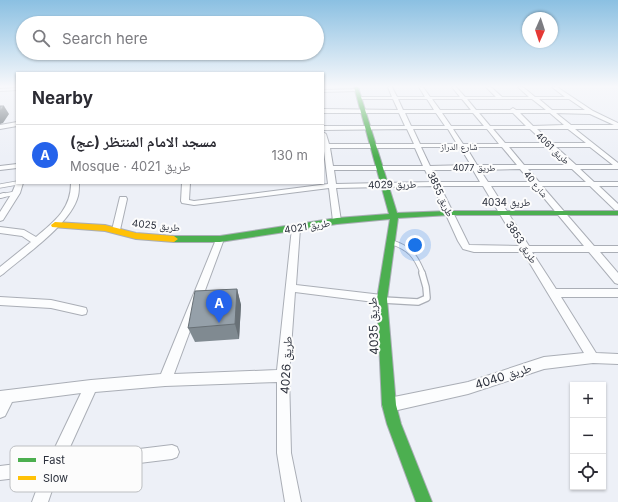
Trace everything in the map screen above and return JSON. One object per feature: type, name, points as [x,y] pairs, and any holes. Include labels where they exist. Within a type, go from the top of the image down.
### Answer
[{"type":"street","name":"طريق 4035","points":[[364,111],[394,216],[382,300],[389,405],[394,424],[424,502]]},
{"type":"street","name":"طريق 3855","points":[[402,111],[466,247],[474,249],[526,248]]},
{"type":"street","name":"طريق 3853","points":[[437,111],[462,146],[594,358]]},
{"type":"street","name":"شارع 40","points":[[476,111],[618,280]]},
{"type":"street","points":[[324,112],[591,112],[618,126]]},
{"type":"street","name":"طريق 4061","points":[[515,112],[618,208]]},
{"type":"street","points":[[552,112],[618,166]]},
{"type":"street","points":[[0,127],[15,124]]},
{"type":"street","points":[[324,128],[571,128],[618,126]]},
{"type":"street","points":[[324,139],[330,168],[331,186],[337,221]]},
{"type":"street","name":"شارع الدراز","points":[[326,149],[374,146],[592,145]]},
{"type":"street","points":[[0,168],[16,166]]},
{"type":"street","name":"طريق 4077","points":[[330,168],[574,168],[618,166]]},
{"type":"street","points":[[0,218],[16,193],[18,184]]},
{"type":"street","points":[[0,272],[65,215],[76,194],[76,184]]},
{"type":"street","name":"طريق 4029","points":[[186,184],[185,201],[194,203],[331,186],[384,184],[618,184]]},
{"type":"street","name":"طريق 4025","points":[[116,230],[123,199]]},
{"type":"street","name":"طريق 4034","points":[[394,216],[450,213],[618,213]]},
{"type":"street","name":"طريق 4021","points":[[194,240],[220,239],[337,221],[394,216]]},
{"type":"street","name":"طريق 4025","points":[[55,225],[116,230],[136,236],[194,240]]},
{"type":"street","name":"طريق 4026","points":[[293,502],[284,453],[283,376],[296,228]]},
{"type":"street","points":[[0,230],[24,233],[36,241]]},
{"type":"street","points":[[165,380],[220,239]]},
{"type":"street","points":[[526,248],[618,249]]},
{"type":"street","points":[[291,288],[382,300]]},
{"type":"street","points":[[554,294],[618,293]]},
{"type":"street","points":[[0,301],[51,304],[82,311]]},
{"type":"street","name":"طريق 4040","points":[[389,405],[468,388],[544,363],[594,358],[618,359]]},
{"type":"street","points":[[0,411],[4,396],[91,386],[165,380],[283,376]]},
{"type":"street","points":[[63,446],[91,386]]},
{"type":"street","points":[[142,456],[172,452]]},
{"type":"street","points":[[0,473],[10,472]]},
{"type":"street","points":[[40,502],[44,492]]},
{"type":"lane","points":[[0,186],[16,183]]},
{"type":"lane","points":[[0,196],[16,193]]},
{"type":"lane","points":[[382,300],[418,302],[427,298],[429,290],[410,250],[402,245],[391,242]]},
{"type":"building","points":[[237,289],[235,324],[188,328],[195,291]]},
{"type":"traffic: fast","points":[[363,110],[394,216],[382,299],[389,405],[394,424],[424,502]]},
{"type":"traffic: fast","points":[[174,239],[220,239],[337,221],[394,216],[450,213],[618,213]]},
{"type":"traffic: slow","points":[[55,225],[105,228],[136,236],[174,239]]},
{"type":"place","name":"مسجد الامام المنتظر (عج)","points":[[219,323]]}]
